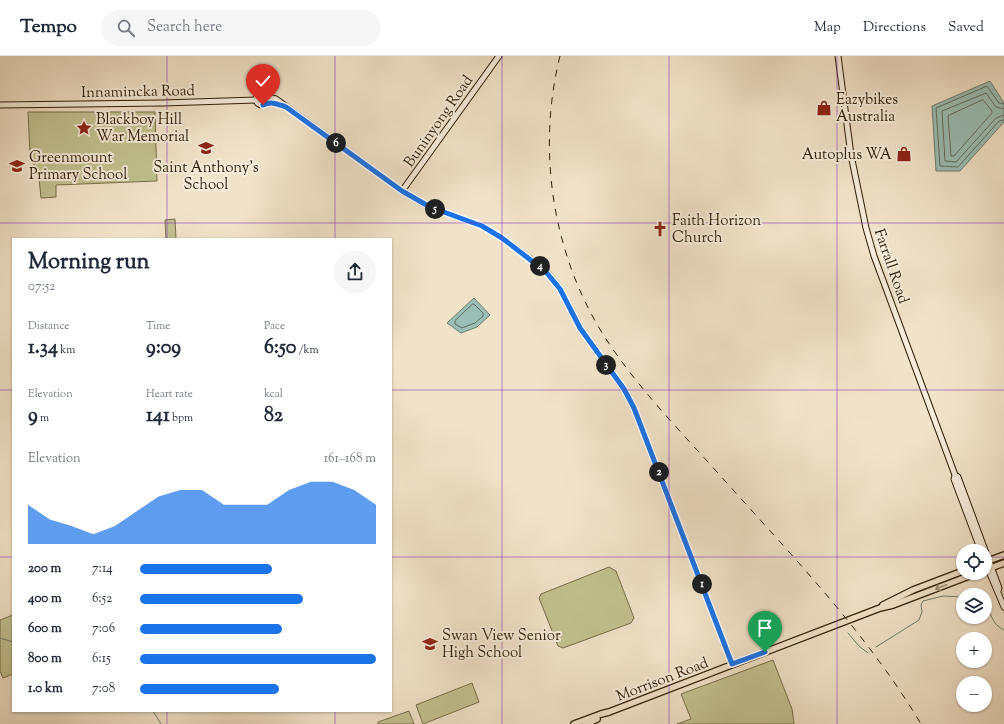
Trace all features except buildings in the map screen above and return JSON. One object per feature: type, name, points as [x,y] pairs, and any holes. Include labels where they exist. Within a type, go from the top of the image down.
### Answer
[{"type":"main road","name":"Buninyong Road","points":[[403,192],[499,56]]},
{"type":"main road","name":"Farrall Road","points":[[838,56],[851,155],[866,228],[874,256],[978,544]]},
{"type":"main road","points":[[268,99],[263,105],[260,104],[256,98],[259,93],[263,93],[268,99],[286,107],[403,192],[420,201],[482,226],[493,232],[546,272],[560,289],[580,328],[624,389],[636,412],[732,664]]},
{"type":"main road","name":"Innamincka Road","points":[[0,105],[237,101],[256,98]]},
{"type":"main road","name":"Innamincka Road","points":[[0,108],[24,108],[40,105]]},
{"type":"main road","name":"Farrall Road","points":[[955,476],[958,478],[980,544]]},
{"type":"main road","points":[[992,560],[1004,555]]},
{"type":"main road","points":[[992,568],[1004,563]]},
{"type":"main road","name":"Morrison Road","points":[[880,608],[899,596],[956,573]]},
{"type":"main road","name":"Farrall Road","points":[[992,576],[999,588],[998,591],[1004,608]]},
{"type":"main road","name":"Morrison Road","points":[[574,724],[880,608],[893,605],[959,580]]},
{"type":"main road","name":"Morrison Road","points":[[586,724],[609,712]]},
{"type":"shaded area","points":[[28,112],[155,112],[157,181],[56,185],[56,197],[41,198],[39,178],[30,154]]},
{"type":"shaded area","points":[[175,219],[176,238],[166,238],[165,220]]},
{"type":"shaded area","points":[[609,567],[616,571],[634,618],[631,623],[563,648],[558,646],[539,598],[541,594]]},
{"type":"shaded area","points":[[12,615],[12,674],[3,678],[0,671],[0,620]]},
{"type":"shaded area","points":[[773,660],[792,709],[794,724],[677,724],[691,719],[681,694]]},
{"type":"shaded area","points":[[472,683],[479,702],[423,724],[416,705]]},
{"type":"shaded area","points":[[409,711],[414,724],[378,724],[378,722]]},
{"type":"water","points":[[990,81],[1004,103],[1004,122],[960,171],[936,171],[932,106]]},
{"type":"water","points":[[474,298],[490,315],[477,327],[461,333],[447,323]]},
{"type":"waterway","points":[[876,647],[919,620],[922,612],[921,605],[923,601],[943,596],[956,597]]},
{"type":"waterway","points":[[992,618],[996,625],[1004,630]]},
{"type":"waterway","points":[[848,633],[859,646],[868,653]]},
{"type":"waterway","points":[[0,638],[12,642]]},
{"type":"waterway","points":[[154,712],[161,724]]},
{"type":"railway","points":[[560,56],[553,92],[550,130],[550,167],[554,204],[562,240],[574,276],[589,310],[621,361],[650,397],[830,598],[878,659],[921,724]]},
{"type":"place","name":"Eazybikes Australia","points":[[824,108]]},
{"type":"place","name":"Blackboy Hill War Memorial","points":[[84,128]]},
{"type":"place","name":"Saint Anthony's School","points":[[206,148]]},
{"type":"place","name":"Autoplus WA","points":[[904,154]]},
{"type":"place","name":"Greenmount Primary School","points":[[17,166]]},
{"type":"place","name":"Faith Horizon Church","points":[[660,229]]},
{"type":"place","name":"Swan View Senior High School","points":[[430,644]]},
{"type":"route","points":[[263,105],[267,102],[274,102],[286,107],[402,191],[424,205],[454,215],[493,232],[546,272],[554,280],[580,328],[630,399],[732,664],[765,652]]}]
